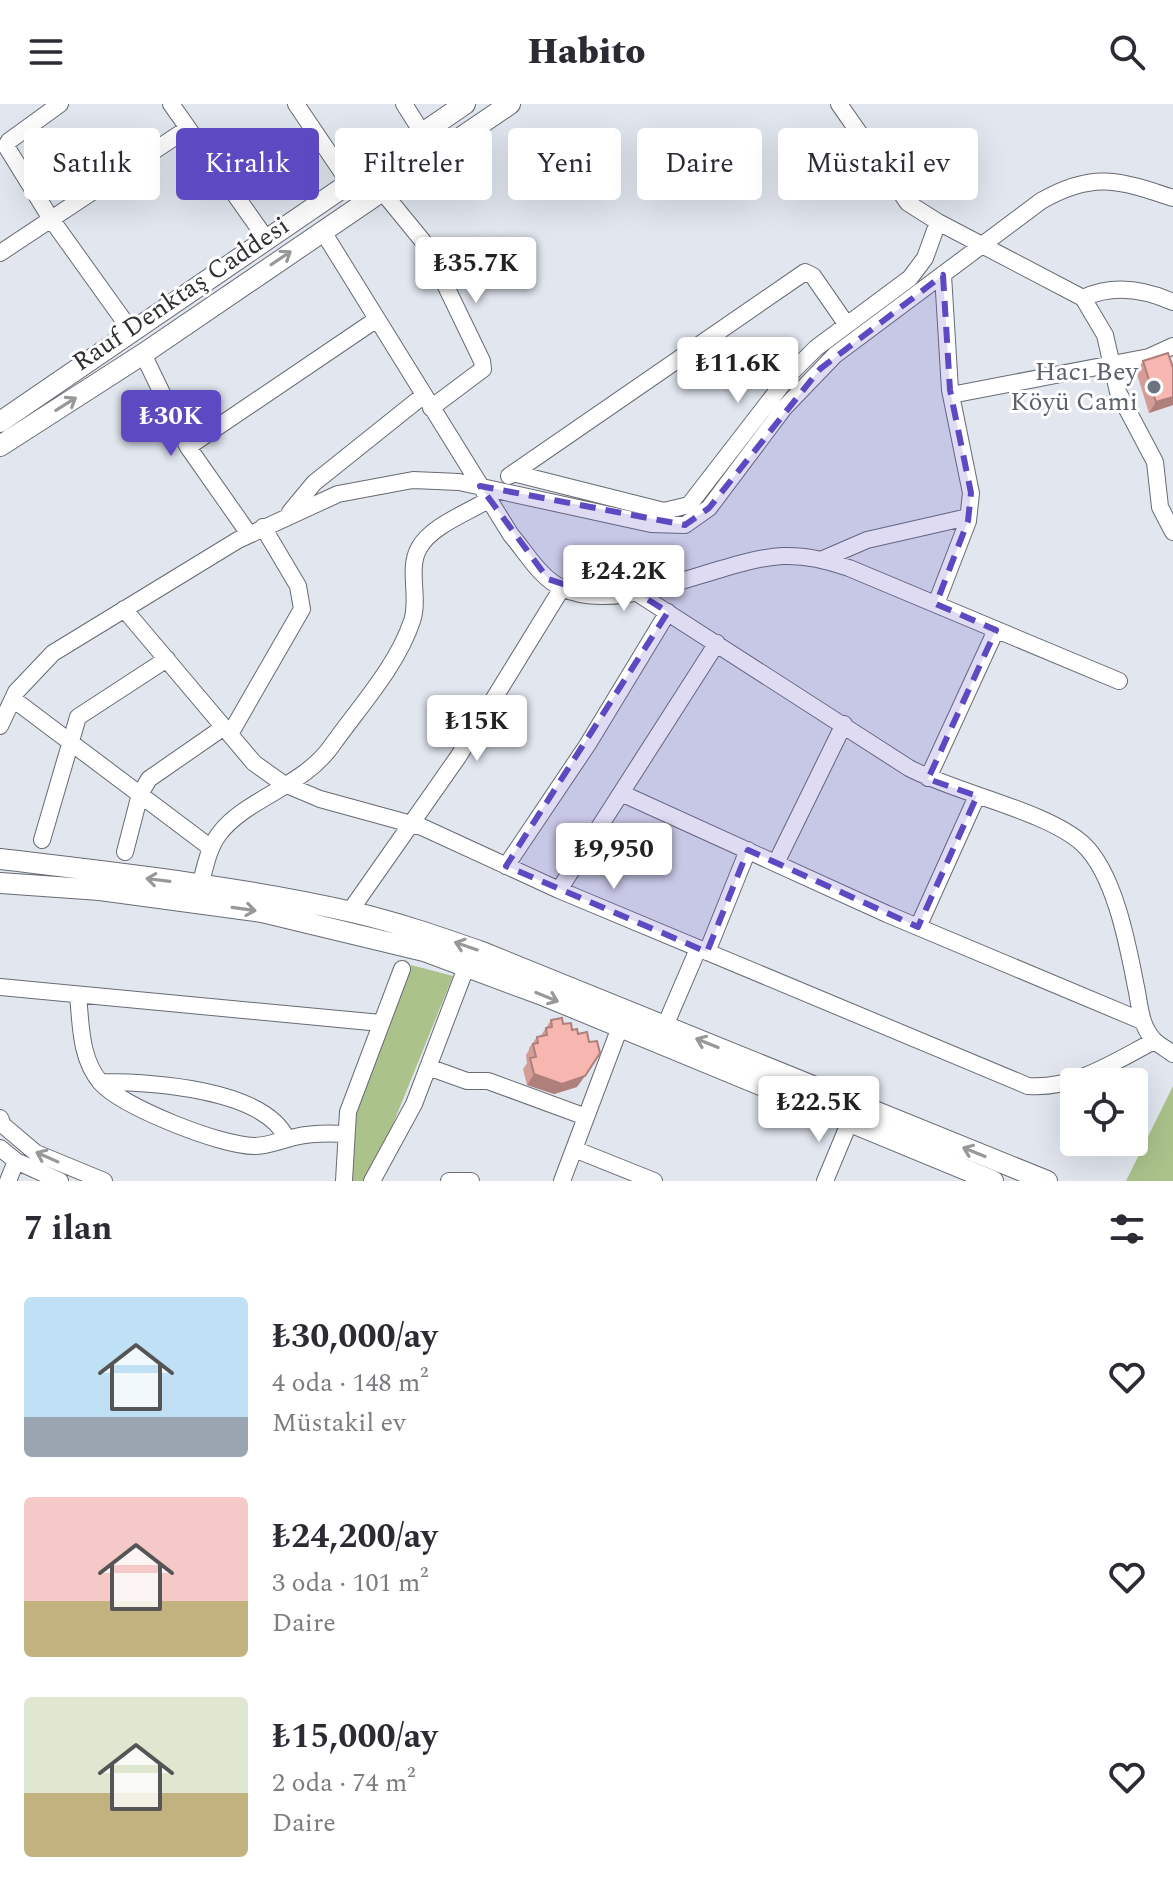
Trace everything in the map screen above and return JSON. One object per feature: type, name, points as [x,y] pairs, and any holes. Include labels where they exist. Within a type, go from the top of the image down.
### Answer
[{"type":"main road","name":"Rauf Denktaş Caddesi","points":[[431,128],[465,104]]},
{"type":"main road","name":"Rauf Denktaş Caddesi","points":[[474,128],[510,104]]},
{"type":"main road","name":"Rauf Denktaş Caddesi","points":[[0,422],[335,194]]},
{"type":"main road","name":"Rauf Denktaş Caddesi","points":[[0,446],[143,354],[366,200]]},
{"type":"main road","points":[[0,859],[200,886],[350,911],[482,952],[1047,1181]]},
{"type":"main road","points":[[0,883],[100,890],[262,912],[377,937],[467,965],[993,1181]]},
{"type":"street","points":[[60,104],[6,146],[51,219],[132,332]]},
{"type":"street","points":[[171,104],[186,128]]},
{"type":"street","points":[[296,104],[335,162]]},
{"type":"street","points":[[404,104],[419,128]]},
{"type":"street","points":[[839,104],[908,203],[1083,298],[1105,335],[1118,392],[1155,462],[1160,507],[1173,532]]},
{"type":"street","points":[[0,253],[176,136]]},
{"type":"street","points":[[0,726],[13,699],[37,667],[53,653],[256,531],[338,494],[413,480],[651,524],[685,525],[709,508],[784,408],[820,369],[1041,201],[1083,182],[1126,182],[1173,198]]},
{"type":"street","points":[[238,200],[267,240]]},
{"type":"street","points":[[288,514],[314,483],[428,401],[483,369],[482,361],[426,245],[389,200]]},
{"type":"street","points":[[513,473],[664,511],[677,511],[689,505],[791,373],[816,348],[910,278],[925,258],[938,222]]},
{"type":"street","points":[[322,230],[486,492],[538,567],[562,588],[593,594],[634,591],[780,556],[823,559],[1119,681]]},
{"type":"street","points":[[200,886],[211,848],[230,822],[288,786],[327,754],[394,658],[416,610],[414,570],[419,548],[437,530],[513,473],[805,272],[813,276],[847,325]]},
{"type":"street","points":[[936,604],[968,517],[970,481],[951,395],[943,275]]},
{"type":"street","points":[[1083,298],[1097,292],[1132,290],[1173,302]]},
{"type":"street","points":[[188,447],[377,319]]},
{"type":"street","points":[[125,852],[140,794],[149,779],[227,730],[302,609],[298,586],[188,447],[143,354]]},
{"type":"street","points":[[951,395],[1168,355]]},
{"type":"street","points":[[823,559],[867,540],[968,517]]},
{"type":"street","points":[[350,911],[458,757],[562,588]]},
{"type":"street","points":[[634,591],[928,778],[1061,831],[1083,843],[1097,860],[1129,951],[1142,1021],[1154,1041],[1173,1054]]},
{"type":"street","points":[[124,609],[254,763],[288,786],[320,799],[411,823],[559,890],[1028,1086],[1042,1088],[1080,1076],[1154,1041]]},
{"type":"street","points":[[506,866],[588,744],[668,612]]},
{"type":"street","points":[[928,778],[996,630]]},
{"type":"street","points":[[559,890],[717,643]]},
{"type":"street","points":[[42,840],[78,717],[87,708],[167,659]]},
{"type":"street","points":[[13,699],[211,848]]},
{"type":"street","points":[[776,863],[844,724]]},
{"type":"street","points":[[621,793],[918,927],[1142,1021]]},
{"type":"street","points":[[918,927],[977,796]]},
{"type":"street","points":[[665,1026],[748,850]]},
{"type":"street","points":[[372,1181],[414,1104],[467,965]]},
{"type":"street","points":[[344,1181],[345,1134],[353,1097],[402,969]]},
{"type":"street","points":[[0,987],[381,1023]]},
{"type":"street","points":[[78,995],[82,1044],[100,1082],[115,1094],[223,1143],[266,1146],[287,1139],[345,1134]]},
{"type":"street","points":[[562,1181],[620,1027]]},
{"type":"street","points":[[428,1067],[467,1081],[488,1081],[586,1117]]},
{"type":"street","points":[[100,1082],[158,1083],[213,1094],[269,1117],[278,1123],[287,1139]]},
{"type":"street","points":[[0,1118],[3,1125],[36,1153],[104,1181]]},
{"type":"street","points":[[825,1181],[850,1121]]},
{"type":"street","points":[[0,1148],[16,1161],[60,1181]]},
{"type":"street","points":[[574,1149],[654,1181]]},
{"type":"street","points":[[8,1181],[16,1161]]},
{"type":"street","points":[[449,1181],[471,1181]]},
{"type":"highlighted area","points":[[943,275],[950,390],[971,493],[968,521],[936,604],[996,630],[928,779],[977,796],[918,927],[748,850],[707,952],[506,866],[668,612],[634,591],[593,594],[548,579],[480,486],[685,525],[709,508],[820,369]]},
{"type":"green space","points":[[411,965],[453,976],[380,1156],[365,1181],[353,1181],[351,1134],[356,1110]]},
{"type":"green space","points":[[1173,1086],[1173,1181],[1126,1181],[1138,1156],[1148,1156],[1148,1137]]},
{"type":"building","points":[[1168,353],[1173,368],[1173,397],[1156,402],[1143,361]]},
{"type":"building","points":[[562,1018],[563,1024],[571,1023],[572,1030],[577,1029],[578,1034],[587,1032],[589,1042],[597,1041],[600,1053],[585,1076],[562,1084],[534,1074],[530,1058],[536,1057],[533,1044],[538,1043],[537,1037],[547,1035],[546,1028],[552,1027],[551,1020]]},
{"type":"place","name":"Hacı Bey Köyü Cami","points":[[1154,387]]}]
